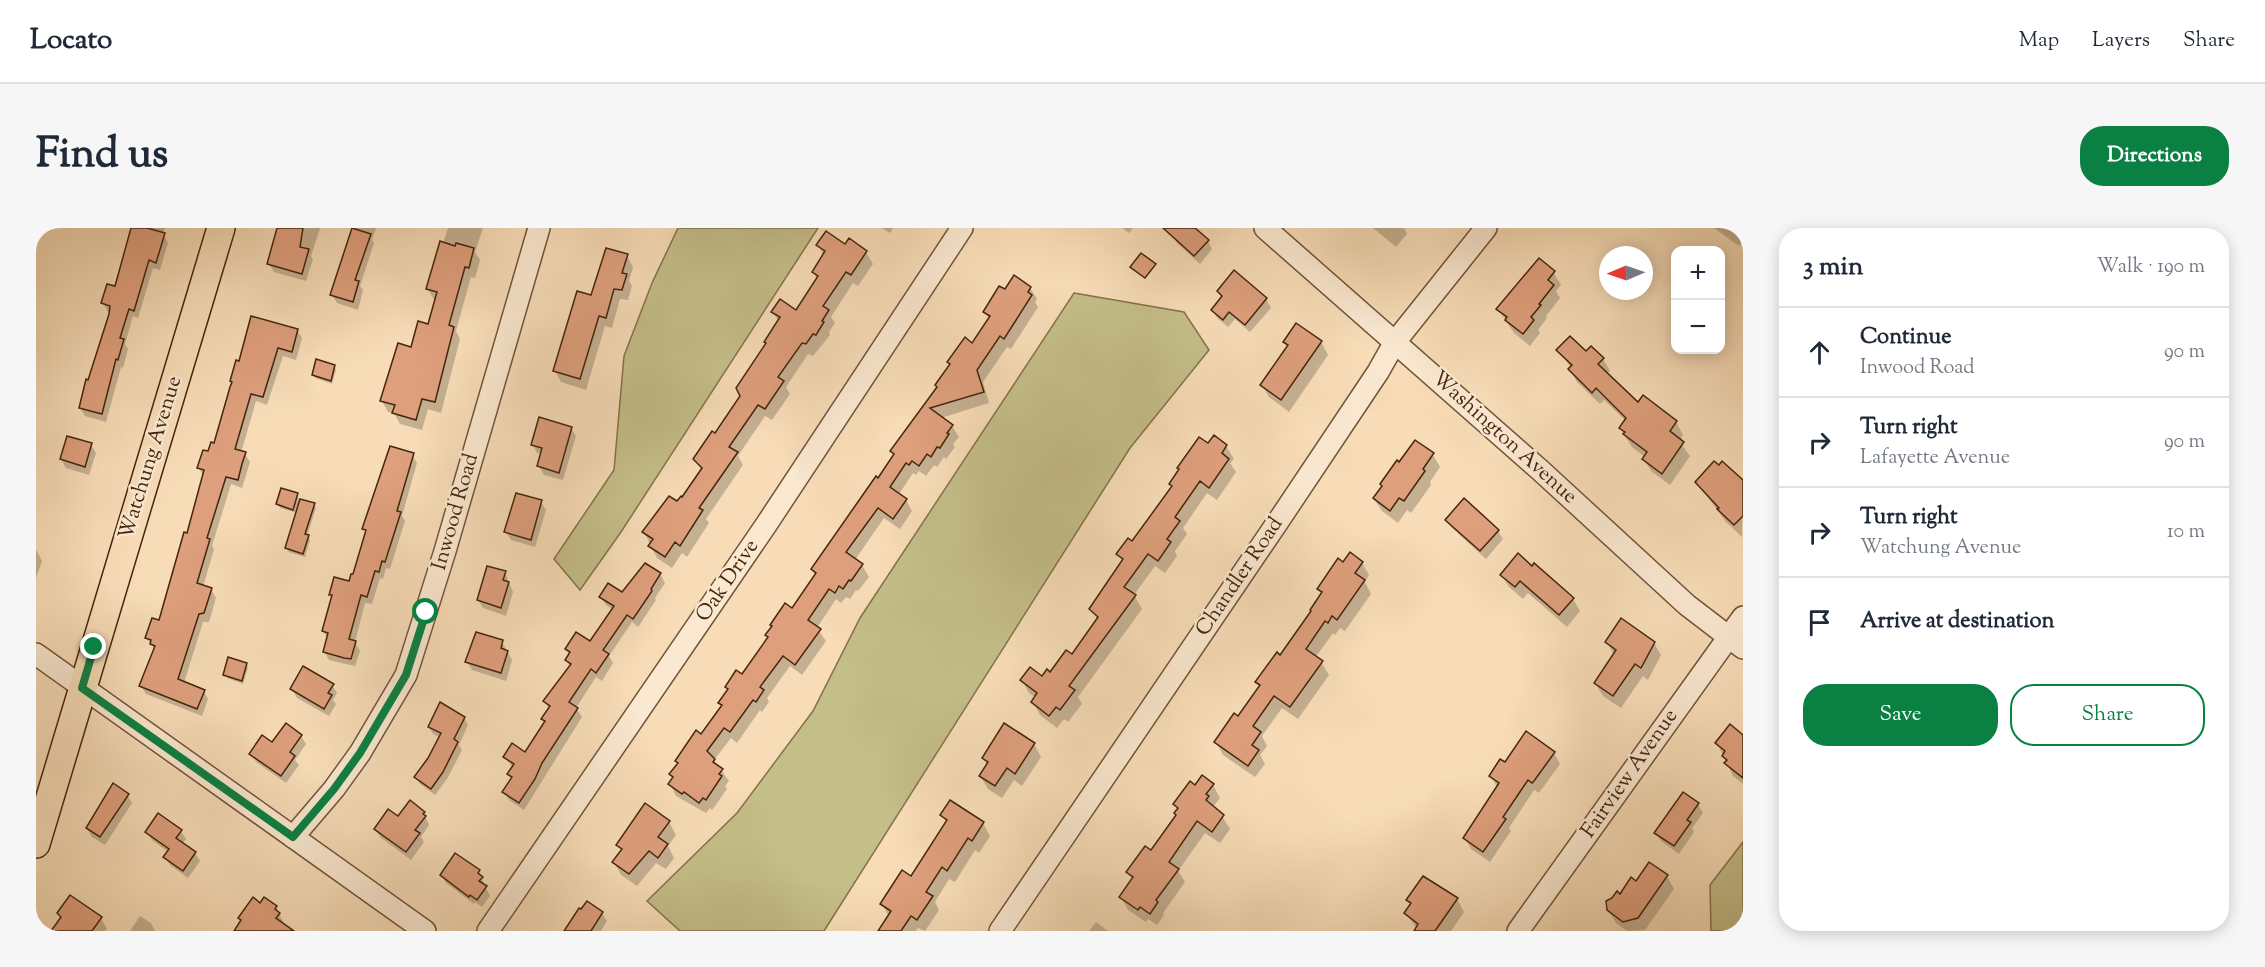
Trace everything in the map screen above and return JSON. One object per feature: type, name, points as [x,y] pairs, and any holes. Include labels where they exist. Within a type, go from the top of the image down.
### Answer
[{"type":"main road","name":"Watchung Avenue","points":[[36,844],[221,228]]},
{"type":"street","name":"Inwood Road","points":[[293,837],[334,789],[360,753],[406,675],[445,551],[539,228]]},
{"type":"street","name":"Oak Drive","points":[[488,931],[766,525],[962,228]]},
{"type":"street","name":"Washington Avenue","points":[[1265,228],[1540,470],[1687,605],[1736,641]]},
{"type":"street","name":"Chandler Road","points":[[1000,931],[1290,504],[1378,372],[1395,342],[1486,228]]},
{"type":"street","name":"Fairview Avenue","points":[[1518,931],[1736,641],[1743,617]]},
{"type":"street","points":[[36,654],[425,931]]},
{"type":"shaded area","points":[[678,228],[818,228],[621,532],[580,590],[554,559],[614,470],[624,356],[652,283]]},
{"type":"shaded area","points":[[1074,293],[1184,312],[1209,350],[1130,448],[824,931],[680,931],[647,901],[737,813],[813,711],[860,618]]},
{"type":"shaded area","points":[[1743,842],[1743,931],[1711,931],[1710,885]]},
{"type":"building","points":[[131,228],[147,228],[165,233],[156,263],[149,260],[134,311],[129,309],[120,338],[124,339],[118,360],[116,359],[102,414],[79,408],[86,379],[88,380],[109,314],[110,306],[101,303],[107,284],[115,286]]},
{"type":"building","points":[[277,228],[303,228],[300,247],[309,249],[302,274],[267,264]]},
{"type":"building","points":[[352,228],[371,234],[355,280],[359,281],[353,302],[330,295]]},
{"type":"building","points":[[1163,228],[1195,228],[1209,240],[1194,256]]},
{"type":"building","points":[[826,231],[845,244],[849,238],[867,251],[851,275],[846,272],[823,306],[829,310],[822,321],[824,322],[816,335],[813,334],[806,344],[802,343],[778,377],[784,381],[765,409],[758,405],[729,447],[738,452],[699,508],[703,510],[680,546],[675,542],[665,557],[648,546],[653,539],[642,532],[669,496],[677,501],[682,497],[702,468],[693,459],[712,431],[715,433],[740,396],[736,388],[780,317],[771,312],[780,299],[796,310],[818,276],[812,272],[825,251],[816,245]]},
{"type":"building","points":[[440,241],[455,246],[456,243],[474,248],[469,268],[465,267],[449,325],[454,327],[435,402],[422,399],[416,420],[392,413],[395,405],[380,401],[398,343],[411,347],[418,321],[428,324],[437,292],[426,289]]},
{"type":"building","points":[[606,248],[628,254],[622,273],[627,274],[622,290],[614,289],[606,318],[599,316],[580,379],[553,371],[577,291],[591,295]]},
{"type":"building","points":[[1141,253],[1156,264],[1145,278],[1130,267]]},
{"type":"building","points":[[1539,258],[1555,271],[1548,280],[1554,285],[1539,304],[1541,305],[1531,317],[1534,320],[1523,334],[1505,320],[1507,317],[1496,309]]},
{"type":"building","points":[[1234,270],[1267,298],[1245,325],[1229,312],[1223,320],[1211,310],[1222,296],[1217,291]]},
{"type":"building","points":[[1014,275],[1031,287],[1028,292],[1032,295],[1004,339],[1000,336],[977,370],[984,392],[930,408],[953,425],[947,433],[949,434],[940,448],[937,447],[931,457],[927,454],[919,466],[912,461],[909,465],[906,463],[890,487],[907,499],[893,519],[878,508],[846,552],[863,564],[843,589],[839,586],[835,593],[829,589],[808,620],[821,629],[795,665],[783,656],[760,687],[764,690],[756,702],[753,700],[730,732],[724,728],[707,751],[715,759],[713,762],[723,769],[719,774],[722,776],[706,800],[703,798],[699,803],[684,792],[682,794],[668,784],[673,777],[669,774],[678,763],[675,761],[696,730],[701,734],[722,705],[718,703],[728,689],[725,687],[736,670],[742,674],[768,637],[765,635],[772,626],[770,625],[785,603],[792,608],[816,573],[811,569],[876,476],[878,478],[894,454],[890,451],[937,387],[935,385],[950,364],[947,362],[965,337],[972,343],[990,316],[983,312],[999,286],[1005,289]]},
{"type":"building","points":[[251,316],[298,329],[292,352],[278,348],[263,397],[251,394],[235,449],[246,452],[238,480],[226,477],[207,538],[210,539],[197,583],[212,588],[204,613],[199,614],[178,679],[205,690],[197,709],[139,686],[155,646],[150,644],[151,640],[145,638],[152,618],[159,620],[184,532],[187,533],[204,470],[197,468],[203,450],[208,451],[211,442],[214,443],[236,360],[239,361]]},
{"type":"building","points":[[1296,323],[1322,341],[1281,400],[1260,385],[1288,345],[1283,342]]},
{"type":"building","points":[[1570,336],[1586,351],[1591,346],[1604,358],[1598,364],[1638,402],[1643,395],[1677,421],[1670,431],[1684,442],[1662,474],[1642,459],[1647,452],[1623,434],[1625,432],[1619,428],[1626,418],[1596,388],[1592,393],[1568,369],[1572,365],[1556,350]]},
{"type":"building","points":[[316,359],[335,365],[331,381],[312,375]]},
{"type":"building","points":[[539,417],[572,427],[559,473],[537,466],[542,448],[531,445]]},
{"type":"building","points":[[1214,435],[1227,445],[1222,453],[1229,459],[1209,488],[1200,481],[1175,517],[1180,521],[1167,539],[1171,542],[1158,561],[1148,554],[1124,587],[1136,595],[1069,686],[1075,690],[1060,710],[1056,707],[1049,716],[1031,702],[1037,693],[1020,680],[1030,667],[1042,676],[1047,669],[1050,672],[1066,650],[1072,654],[1098,617],[1089,609],[1123,559],[1116,554],[1128,538],[1132,541],[1172,486],[1169,484],[1179,469],[1177,468],[1199,437],[1208,443]]},
{"type":"building","points":[[67,436],[92,443],[85,467],[60,459]]},
{"type":"building","points":[[1415,440],[1434,453],[1423,469],[1425,471],[1404,501],[1399,498],[1390,511],[1373,498],[1397,460],[1399,462]]},
{"type":"building","points":[[390,446],[414,453],[397,511],[401,512],[385,562],[382,561],[379,572],[375,571],[367,597],[361,595],[349,639],[356,641],[351,659],[344,658],[323,652],[328,633],[322,631],[332,595],[329,595],[334,577],[349,581],[353,574],[366,530],[362,529]]},
{"type":"building","points":[[1714,461],[1719,465],[1722,461],[1743,480],[1743,516],[1734,525],[1717,509],[1719,508],[1695,482]]},
{"type":"building","points":[[281,488],[298,493],[293,510],[276,504]]},
{"type":"building","points":[[516,493],[542,500],[531,540],[504,532]]},
{"type":"building","points":[[1464,498],[1499,530],[1480,551],[1445,520]]},
{"type":"building","points":[[300,499],[315,503],[305,534],[309,535],[303,554],[285,548]]},
{"type":"building","points":[[1350,552],[1363,562],[1355,573],[1365,580],[1337,620],[1332,616],[1328,623],[1325,621],[1306,649],[1323,661],[1290,707],[1274,696],[1253,726],[1261,732],[1252,745],[1259,750],[1248,766],[1214,742],[1234,713],[1238,716],[1260,685],[1255,682],[1277,652],[1280,655],[1311,611],[1322,592],[1317,589],[1338,558],[1343,562]]},
{"type":"building","points":[[1518,553],[1532,566],[1534,563],[1574,598],[1559,615],[1520,581],[1515,587],[1500,575]]},
{"type":"building","points":[[645,563],[661,573],[652,591],[633,619],[627,615],[603,650],[609,654],[596,673],[591,669],[569,702],[578,708],[519,803],[502,792],[512,777],[507,774],[514,764],[503,757],[512,743],[525,752],[545,721],[541,719],[550,706],[543,701],[571,664],[565,660],[570,652],[565,649],[576,632],[590,641],[614,606],[599,597],[608,583],[622,592]]},
{"type":"building","points":[[487,566],[506,571],[503,580],[509,582],[501,608],[477,600]]},
{"type":"building","points":[[1621,618],[1655,642],[1641,668],[1635,664],[1613,696],[1594,683],[1616,650],[1605,642]]},
{"type":"building","points":[[476,632],[503,640],[501,648],[508,651],[501,673],[465,662]]},
{"type":"building","points":[[228,657],[247,663],[242,681],[223,675]]},
{"type":"building","points":[[303,666],[334,684],[328,693],[332,695],[324,709],[290,689]]},
{"type":"building","points":[[440,702],[465,717],[454,739],[458,742],[443,772],[431,789],[414,777],[428,758],[441,733],[428,727]]},
{"type":"building","points":[[286,723],[302,735],[290,752],[295,756],[281,776],[249,754],[262,735],[272,742]]},
{"type":"building","points":[[1004,723],[1035,743],[1015,774],[1007,768],[995,786],[979,776],[988,762],[982,758]]},
{"type":"building","points":[[1730,724],[1743,735],[1743,778],[1724,763],[1727,760],[1722,756],[1725,751],[1715,743]]},
{"type":"building","points":[[1526,731],[1555,752],[1534,781],[1532,783],[1528,780],[1503,817],[1506,819],[1483,852],[1463,838],[1499,783],[1489,776],[1500,759],[1505,762]]},
{"type":"building","points":[[1202,775],[1214,784],[1206,794],[1209,796],[1206,800],[1224,815],[1212,832],[1197,821],[1169,862],[1179,869],[1156,900],[1158,902],[1150,914],[1140,907],[1138,910],[1119,897],[1133,877],[1126,872],[1145,846],[1151,850],[1176,815],[1174,813],[1178,808],[1173,804],[1190,781],[1195,785]]},
{"type":"building","points":[[113,783],[129,794],[100,837],[86,828]]},
{"type":"building","points":[[1683,792],[1699,803],[1687,820],[1691,822],[1674,846],[1654,833]]},
{"type":"building","points":[[410,800],[425,812],[423,814],[426,816],[415,830],[420,833],[406,852],[374,829],[388,809],[398,816]]},
{"type":"building","points":[[950,800],[984,822],[972,841],[968,838],[947,871],[942,867],[926,892],[933,896],[917,920],[911,916],[901,931],[878,931],[891,911],[880,904],[902,870],[911,876],[947,820],[940,815]]},
{"type":"building","points":[[645,803],[670,821],[658,837],[668,844],[658,858],[649,851],[629,874],[612,862],[622,849],[616,845]]},
{"type":"building","points":[[158,813],[182,830],[176,838],[196,852],[183,871],[163,857],[169,849],[145,832]]},
{"type":"building","points":[[455,853],[480,870],[478,873],[483,877],[479,881],[487,886],[477,900],[470,895],[469,897],[440,875]]},
{"type":"building","points":[[1649,862],[1668,875],[1638,918],[1623,922],[1607,910],[1606,901],[1612,898],[1617,891],[1620,894],[1631,877],[1636,881]]},
{"type":"building","points":[[1423,876],[1458,898],[1435,931],[1414,931],[1418,924],[1404,913],[1411,903],[1406,900]]},
{"type":"building","points":[[70,895],[102,917],[92,931],[51,931],[61,917],[57,913]]},
{"type":"building","points":[[253,897],[260,903],[264,897],[277,906],[275,909],[280,913],[276,918],[294,931],[234,931],[241,920],[238,918]]},
{"type":"building","points":[[587,901],[603,912],[591,931],[564,931],[579,908],[581,909]]},
{"type":"route","points":[[94,647],[82,688],[293,837],[334,789],[360,753],[406,675],[426,612]]}]
